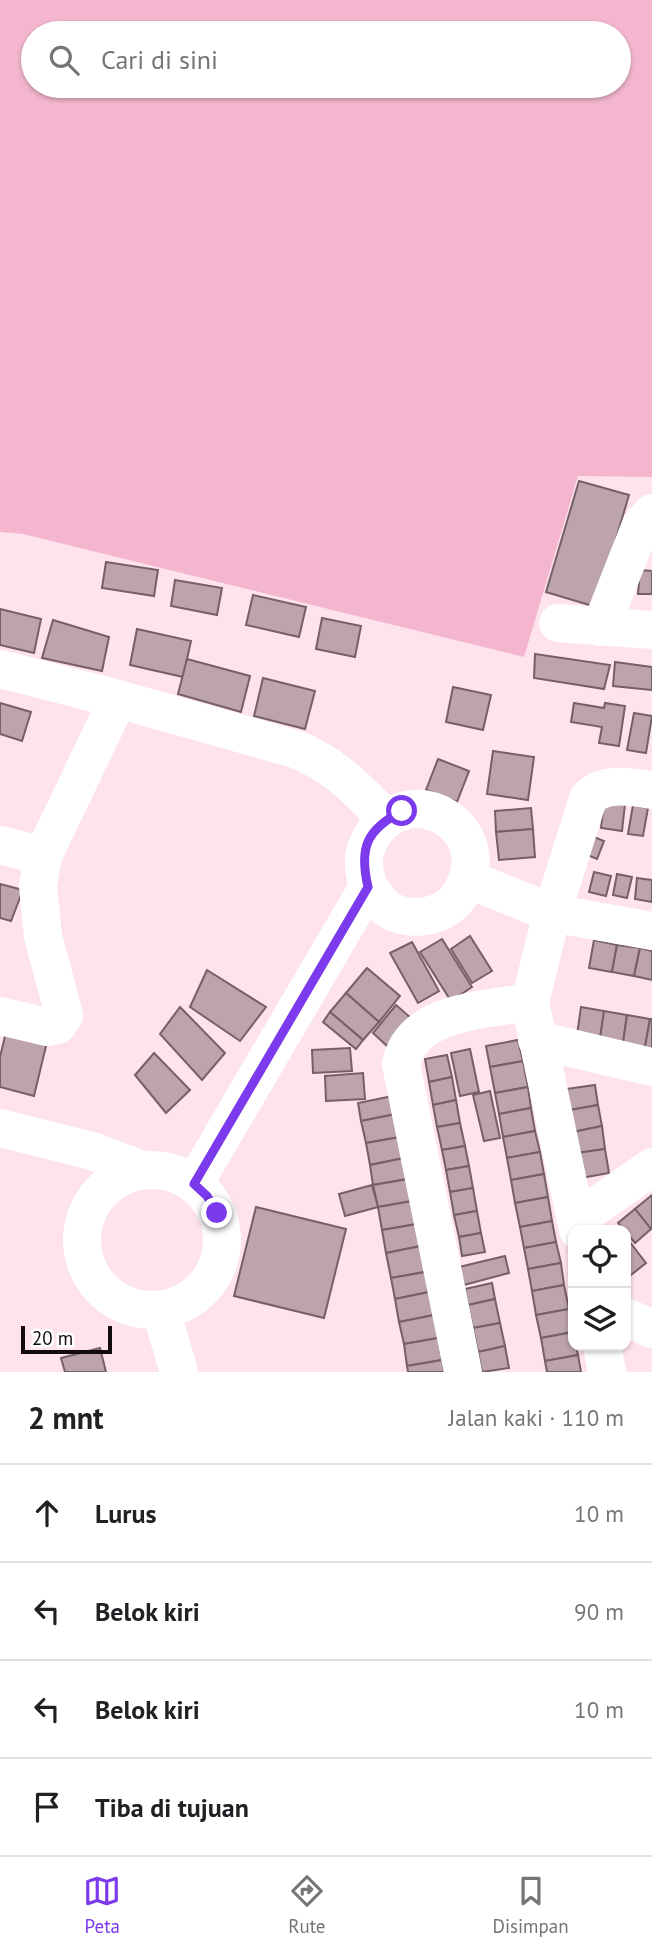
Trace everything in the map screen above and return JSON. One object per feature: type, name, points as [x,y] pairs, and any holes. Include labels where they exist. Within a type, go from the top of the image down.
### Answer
[{"type":"street","points":[[601,626],[641,525],[652,513]]},
{"type":"street","points":[[558,623],[652,630]]},
{"type":"street","points":[[0,669],[118,699],[309,754],[350,780],[387,819]]},
{"type":"street","points":[[0,1016],[47,1027],[57,1025],[64,1015],[43,936],[38,886],[43,856],[118,699]]},
{"type":"street","points":[[652,790],[615,787],[600,789],[587,799],[552,913],[530,1002],[577,1225],[652,1167]]},
{"type":"street","points":[[426,809],[447,817],[464,834],[472,856],[470,880],[457,902],[434,915],[409,917],[385,907],[368,887],[363,864],[368,841],[387,819],[402,811],[426,809]]},
{"type":"street","points":[[0,845],[43,856]]},
{"type":"street","points":[[470,880],[552,913],[652,931]]},
{"type":"street","points":[[194,1184],[368,887]]},
{"type":"street","points":[[463,1372],[401,1064],[404,1050],[413,1036],[429,1025],[457,1016],[530,1002]]},
{"type":"street","points":[[537,1040],[652,1066]]},
{"type":"street","points":[[0,1128],[92,1151],[142,1170]]},
{"type":"street","points":[[142,1170],[160,1170],[178,1175],[194,1184],[207,1196],[217,1213],[221,1231],[222,1249],[217,1267],[208,1283],[195,1296],[179,1306],[161,1311],[143,1311],[125,1306],[109,1297],[96,1284],[87,1268],[82,1250],[86,1213],[95,1197],[108,1184],[124,1175],[142,1170]]},
{"type":"street","points":[[161,1311],[179,1372]]},
{"type":"street","points":[[631,1319],[652,1329]]},
{"type":"street","points":[[603,1351],[607,1372]]},
{"type":"shaded area","points":[[0,0],[652,0],[652,477],[578,476],[524,657],[23,534],[0,532]]},
{"type":"building","points":[[579,481],[629,495],[596,607],[546,592]]},
{"type":"building","points":[[106,562],[158,570],[154,596],[102,588]]},
{"type":"building","points":[[640,570],[652,571],[652,594],[638,594]]},
{"type":"building","points":[[175,580],[222,588],[217,615],[171,606]]},
{"type":"building","points":[[253,595],[306,607],[299,637],[246,625]]},
{"type":"building","points":[[0,609],[41,619],[34,653],[0,645]]},
{"type":"building","points":[[322,618],[361,626],[355,657],[316,649]]},
{"type":"building","points":[[53,620],[109,637],[102,671],[42,658]]},
{"type":"building","points":[[137,629],[191,641],[183,677],[130,665]]},
{"type":"building","points":[[535,654],[610,665],[604,689],[534,678]]},
{"type":"building","points":[[187,659],[250,676],[241,712],[178,694]]},
{"type":"building","points":[[615,662],[652,667],[652,690],[613,686]]},
{"type":"building","points":[[263,678],[315,691],[305,729],[254,716]]},
{"type":"building","points":[[453,687],[491,695],[483,730],[446,722]]},
{"type":"building","points":[[0,703],[31,712],[22,741],[0,734]]},
{"type":"building","points":[[574,703],[604,708],[605,703],[625,706],[619,746],[599,743],[602,727],[571,722]]},
{"type":"building","points":[[634,713],[652,716],[646,753],[627,750]]},
{"type":"building","points":[[493,751],[534,757],[528,800],[487,794]]},
{"type":"building","points":[[438,759],[469,771],[457,802],[426,790]]},
{"type":"building","points":[[604,802],[625,804],[622,831],[601,828]]},
{"type":"building","points":[[633,805],[648,808],[643,836],[628,834]]},
{"type":"building","points":[[531,808],[533,829],[496,832],[495,811]]},
{"type":"building","points":[[533,829],[535,857],[499,860],[496,832]]},
{"type":"building","points":[[589,835],[604,841],[597,859],[582,853]]},
{"type":"building","points":[[594,872],[611,876],[606,896],[589,892]]},
{"type":"building","points":[[617,874],[632,877],[627,898],[613,895]]},
{"type":"building","points":[[637,878],[652,880],[652,902],[635,899]]},
{"type":"building","points":[[0,884],[23,890],[11,921],[0,918]]},
{"type":"building","points":[[470,936],[492,971],[472,983],[451,949]]},
{"type":"building","points":[[442,939],[472,987],[451,1001],[420,952]]},
{"type":"building","points":[[594,940],[617,945],[612,972],[589,968]]},
{"type":"building","points":[[412,942],[439,991],[418,1003],[390,953]]},
{"type":"building","points":[[617,945],[640,948],[634,976],[612,972]]},
{"type":"building","points":[[640,948],[652,951],[652,980],[634,976]]},
{"type":"building","points":[[367,968],[400,996],[379,1022],[346,993]]},
{"type":"building","points":[[207,970],[266,1007],[240,1041],[190,1007]]},
{"type":"building","points":[[346,993],[379,1022],[363,1040],[330,1012]]},
{"type":"building","points":[[396,1005],[411,1018],[387,1046],[373,1033]]},
{"type":"building","points":[[180,1007],[225,1053],[202,1080],[160,1034]]},
{"type":"building","points":[[581,1007],[604,1011],[600,1039],[577,1035]]},
{"type":"building","points":[[604,1011],[627,1015],[623,1043],[600,1039]]},
{"type":"building","points":[[330,1012],[363,1040],[356,1049],[323,1022]]},
{"type":"building","points":[[627,1015],[650,1019],[645,1047],[623,1043]]},
{"type":"building","points":[[652,1019],[652,1048],[645,1047]]},
{"type":"building","points":[[6,1032],[47,1042],[34,1096],[0,1087],[0,1057]]},
{"type":"building","points":[[518,1040],[523,1061],[490,1067],[486,1046]]},
{"type":"building","points":[[350,1048],[352,1071],[313,1073],[312,1050]]},
{"type":"building","points":[[470,1049],[479,1092],[460,1096],[451,1053]]},
{"type":"building","points":[[154,1053],[190,1090],[166,1113],[135,1075]]},
{"type":"building","points":[[447,1055],[452,1077],[429,1082],[425,1059]]},
{"type":"building","points":[[523,1061],[528,1087],[495,1093],[490,1067]]},
{"type":"building","points":[[363,1073],[365,1099],[326,1101],[325,1076]]},
{"type":"building","points":[[452,1077],[456,1100],[433,1105],[429,1082]]},
{"type":"building","points":[[595,1085],[598,1105],[570,1110],[566,1089]]},
{"type":"building","points":[[528,1087],[531,1108],[499,1114],[495,1093]]},
{"type":"building","points":[[490,1091],[500,1138],[484,1141],[473,1095]]},
{"type":"building","points":[[393,1096],[396,1114],[361,1121],[358,1103]]},
{"type":"building","points":[[456,1100],[460,1123],[437,1127],[433,1105]]},
{"type":"building","points":[[598,1105],[602,1126],[573,1132],[570,1110]]},
{"type":"building","points":[[531,1108],[535,1131],[503,1137],[499,1114]]},
{"type":"building","points":[[396,1114],[400,1137],[366,1143],[361,1121]]},
{"type":"building","points":[[460,1123],[465,1146],[442,1150],[437,1127]]},
{"type":"building","points":[[602,1126],[605,1149],[577,1153],[573,1132]]},
{"type":"building","points":[[535,1131],[540,1152],[507,1158],[503,1137]]},
{"type":"building","points":[[400,1137],[404,1158],[370,1165],[366,1143]]},
{"type":"building","points":[[465,1146],[469,1166],[446,1170],[442,1150]]},
{"type":"building","points":[[605,1149],[609,1173],[581,1178],[577,1153]]},
{"type":"building","points":[[540,1152],[544,1174],[511,1180],[507,1158]]},
{"type":"building","points":[[404,1158],[408,1179],[373,1185],[370,1165]]},
{"type":"building","points":[[469,1166],[473,1188],[450,1192],[446,1170]]},
{"type":"building","points":[[544,1174],[548,1197],[515,1203],[511,1180]]},
{"type":"building","points":[[408,1179],[412,1201],[378,1207],[373,1185]]},
{"type":"building","points":[[372,1185],[378,1207],[345,1216],[339,1194]]},
{"type":"building","points":[[473,1188],[477,1211],[454,1215],[450,1192]]},
{"type":"building","points":[[652,1195],[652,1228],[651,1229],[635,1209]]},
{"type":"building","points":[[548,1197],[552,1221],[520,1227],[515,1203]]},
{"type":"building","points":[[412,1201],[417,1224],[382,1230],[378,1207]]},
{"type":"building","points":[[256,1207],[346,1229],[324,1318],[234,1296]]},
{"type":"building","points":[[635,1209],[651,1229],[635,1243],[631,1238],[631,1225],[618,1223]]},
{"type":"building","points":[[477,1211],[481,1233],[459,1237],[454,1215]]},
{"type":"building","points":[[552,1221],[556,1242],[524,1248],[520,1227]]},
{"type":"building","points":[[417,1224],[421,1246],[386,1253],[382,1230]]},
{"type":"building","points":[[481,1233],[485,1252],[462,1256],[459,1237]]},
{"type":"building","points":[[556,1242],[561,1263],[528,1269],[524,1248]]},
{"type":"building","points":[[631,1244],[646,1263],[631,1275]]},
{"type":"building","points":[[421,1246],[425,1272],[391,1278],[386,1253]]},
{"type":"building","points":[[505,1256],[509,1273],[464,1285],[459,1267]]},
{"type":"building","points":[[561,1263],[564,1285],[532,1291],[528,1269]]},
{"type":"building","points":[[425,1272],[429,1292],[395,1299],[391,1278]]},
{"type":"building","points":[[492,1283],[495,1299],[468,1305],[465,1289]]},
{"type":"building","points":[[564,1285],[568,1309],[536,1315],[532,1291]]},
{"type":"building","points":[[429,1292],[434,1315],[399,1322],[395,1299]]},
{"type":"building","points":[[495,1299],[500,1323],[473,1328],[468,1305]]},
{"type":"building","points":[[568,1309],[568,1333],[541,1338],[536,1315]]},
{"type":"building","points":[[434,1315],[438,1338],[404,1344],[399,1322]]},
{"type":"building","points":[[500,1323],[505,1346],[478,1352],[473,1328]]},
{"type":"building","points":[[568,1333],[568,1351],[577,1351],[578,1355],[545,1361],[541,1338]]},
{"type":"building","points":[[438,1338],[442,1360],[407,1366],[404,1344]]},
{"type":"building","points":[[505,1346],[509,1368],[482,1372],[478,1352]]},
{"type":"building","points":[[100,1348],[106,1372],[65,1372],[61,1358]]},
{"type":"building","points":[[578,1355],[581,1372],[547,1372],[545,1361]]},
{"type":"building","points":[[442,1360],[444,1372],[408,1372],[407,1366]]},
{"type":"route","points":[[217,1213],[207,1196],[194,1184],[368,887],[363,864],[368,841],[382,822],[402,811]]}]
